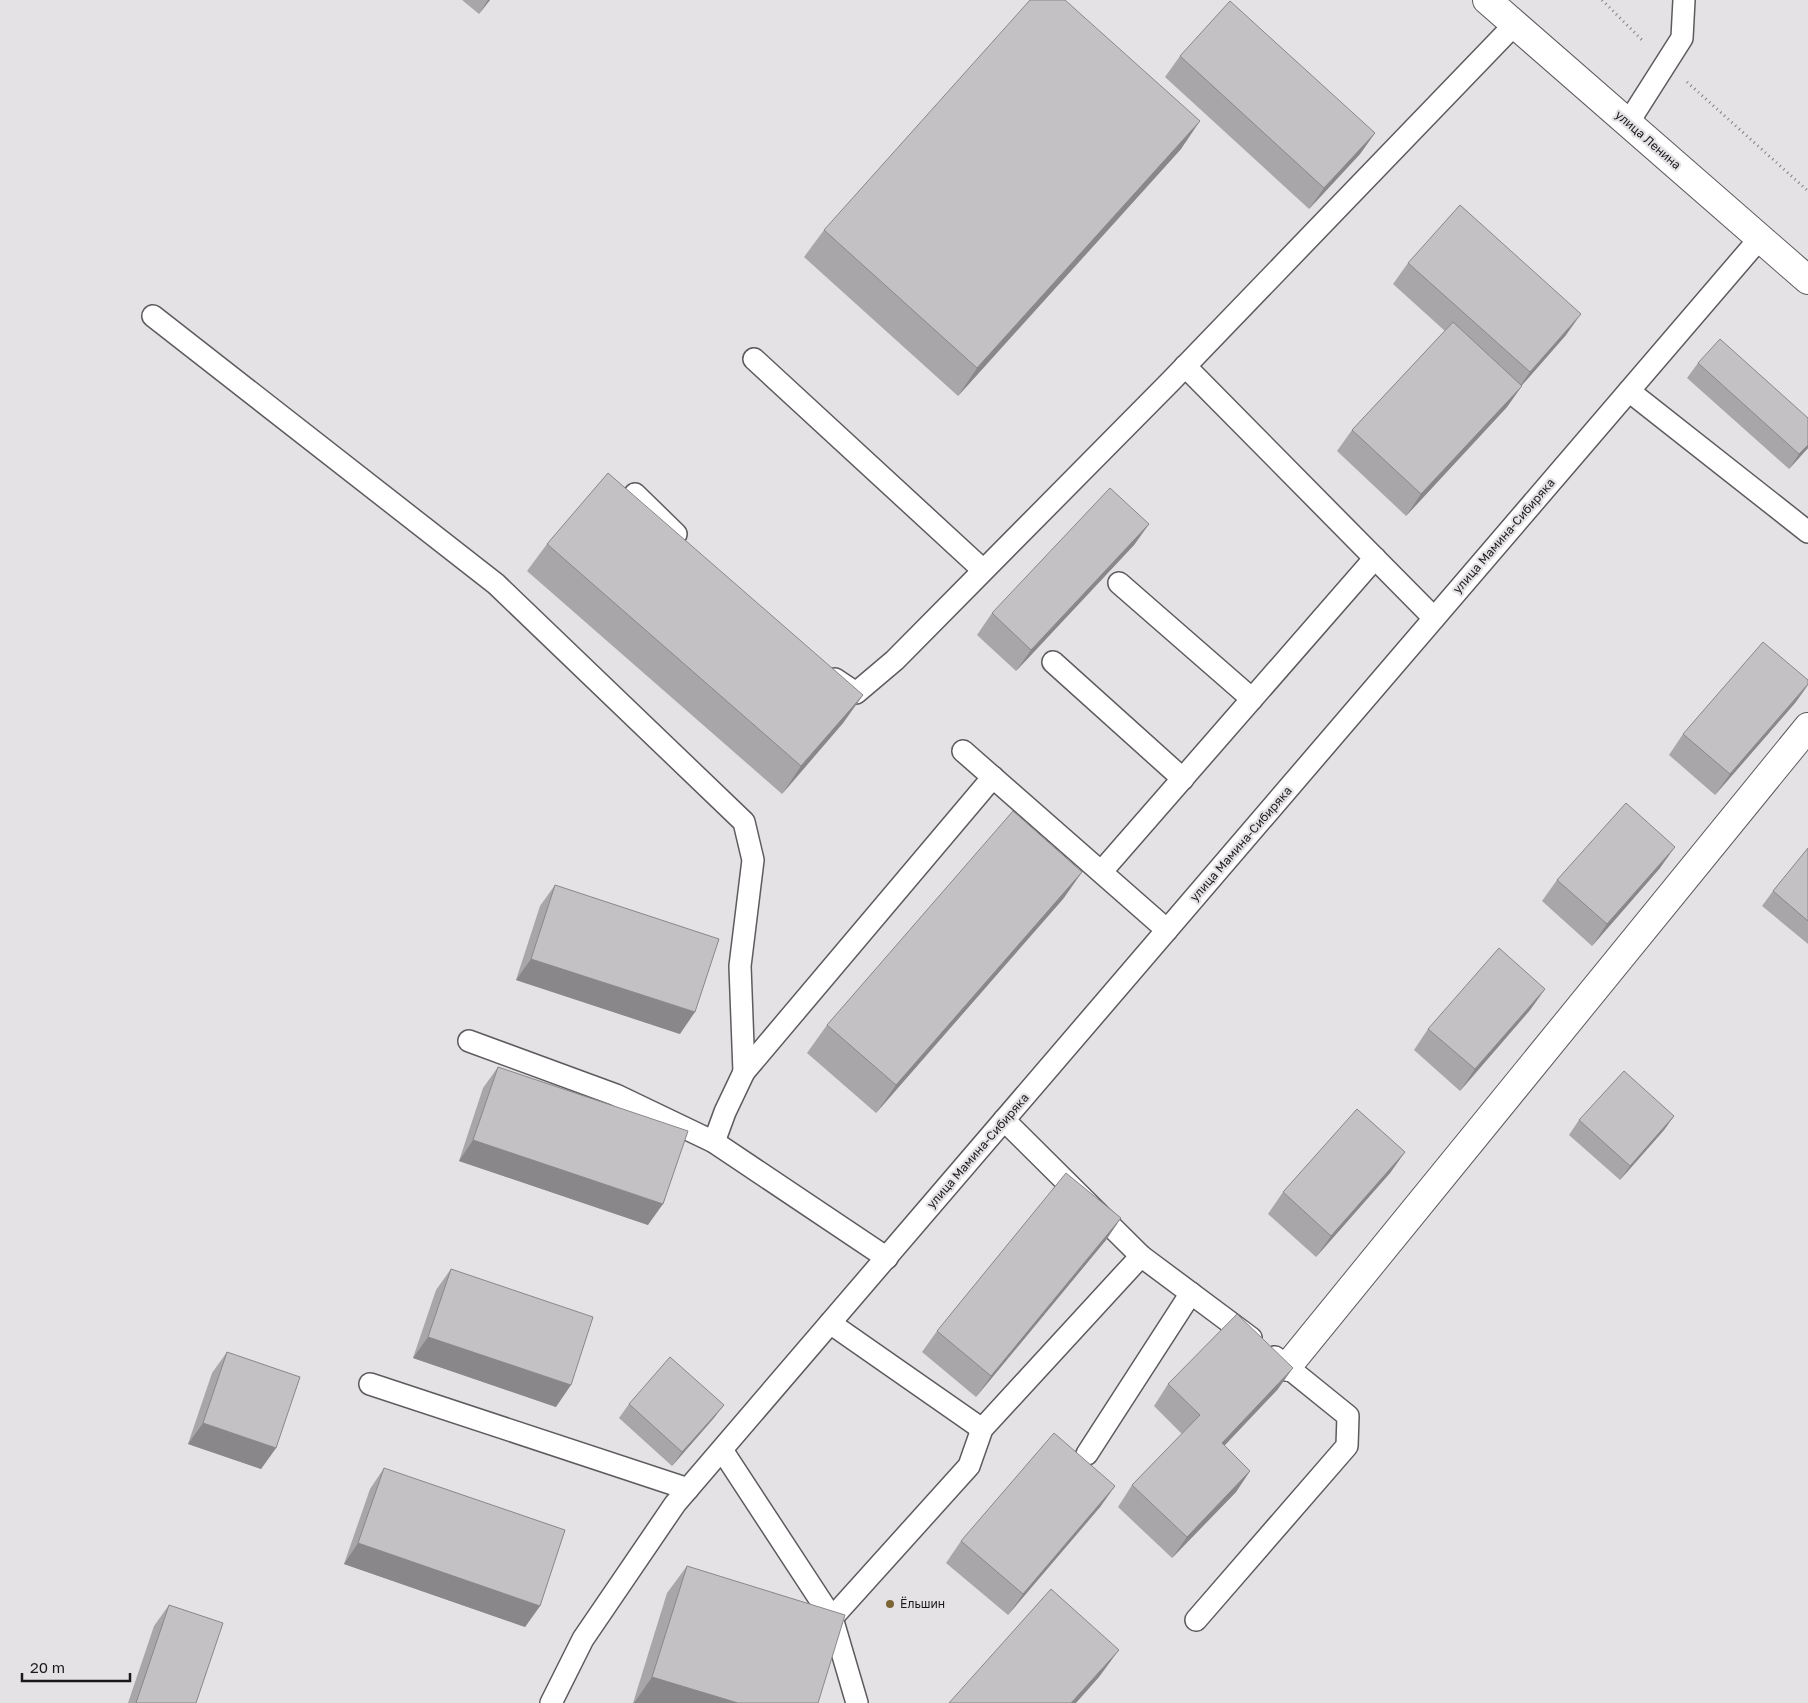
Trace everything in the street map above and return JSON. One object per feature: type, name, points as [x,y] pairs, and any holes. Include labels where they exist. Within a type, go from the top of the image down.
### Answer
[{"type":"street","name":"улица Ленина","points":[[1487,0],[1808,280]]},
{"type":"street","points":[[1287,1367],[1808,727]]},
{"type":"lane","points":[[1628,123],[1682,38],[1684,0]]},
{"type":"lane","points":[[818,667],[856,693],[895,660],[1185,366],[1515,24]]},
{"type":"lane","name":"улица Мамина-Сибиряка","points":[[551,1703],[583,1639],[675,1504],[688,1488],[1760,238]]},
{"type":"lane","points":[[153,316],[496,584],[744,822],[753,860],[740,966],[744,1072]]},
{"type":"lane","points":[[754,359],[983,570]]},
{"type":"lane","points":[[1185,366],[1434,618]]},
{"type":"lane","points":[[1628,391],[1808,532]]},
{"type":"lane","points":[[635,494],[690,548]]},
{"type":"lane","points":[[1102,871],[1375,558]]},
{"type":"lane","points":[[1119,583],[1252,699]]},
{"type":"lane","points":[[1053,662],[1183,779]]},
{"type":"lane","points":[[963,750],[1167,930]]},
{"type":"lane","points":[[714,1142],[724,1112],[744,1072],[993,777]]},
{"type":"lane","points":[[469,1041],[616,1095],[714,1142],[886,1258]]},
{"type":"lane","points":[[1004,1120],[1142,1256],[1240,1329],[1348,1416],[1347,1446],[1196,1620]]},
{"type":"lane","points":[[832,1618],[969,1466],[982,1429],[1142,1256]]},
{"type":"lane","points":[[1086,1454],[1191,1293]]},
{"type":"lane","points":[[830,1323],[982,1429]]},
{"type":"lane","points":[[370,1384],[688,1488]]},
{"type":"lane","points":[[722,1450],[832,1618],[857,1703]]},
{"type":"path","points":[[1602,0],[1666,63],[1808,191]]},
{"type":"building","points":[[1030,0],[1065,0],[1200,121],[977,368],[824,230]]},
{"type":"building","points":[[1230,1],[1375,133],[1324,188],[1180,56]]},
{"type":"building","points":[[1460,205],[1581,314],[1530,372],[1408,263]]},
{"type":"building","points":[[1453,322],[1522,386],[1421,494],[1352,430]]},
{"type":"building","points":[[1720,339],[1808,418],[1808,445],[1799,454],[1698,363]]},
{"type":"building","points":[[608,473],[863,695],[801,766],[547,544]]},
{"type":"building","points":[[1110,488],[1149,524],[1031,650],[992,613]]},
{"type":"building","points":[[1763,642],[1808,680],[1808,684],[1730,774],[1683,734]]},
{"type":"building","points":[[1626,803],[1675,847],[1607,924],[1557,880]]},
{"type":"building","points":[[1013,811],[1082,872],[896,1085],[827,1025]]},
{"type":"building","points":[[1808,848],[1808,921],[1773,891]]},
{"type":"building","points":[[555,885],[719,939],[695,1012],[531,959]]},
{"type":"building","points":[[1499,948],[1545,989],[1475,1069],[1428,1029]]},
{"type":"building","points":[[498,1067],[688,1131],[663,1204],[473,1140]]},
{"type":"building","points":[[1624,1071],[1674,1116],[1630,1166],[1579,1120]]},
{"type":"building","points":[[1357,1109],[1405,1152],[1331,1236],[1283,1192]]},
{"type":"building","points":[[1066,1173],[1121,1218],[991,1376],[937,1331]]},
{"type":"building","points":[[451,1269],[593,1317],[571,1385],[428,1337]]},
{"type":"building","points":[[1237,1314],[1293,1368],[1222,1443],[1250,1471],[1187,1537],[1132,1485],[1200,1415],[1168,1384]]},
{"type":"building","points":[[227,1352],[300,1377],[276,1448],[203,1423]]},
{"type":"building","points":[[670,1357],[724,1405],[682,1452],[629,1404]]},
{"type":"building","points":[[1054,1433],[1115,1486],[1023,1594],[961,1541]]},
{"type":"building","points":[[384,1468],[565,1530],[540,1606],[358,1543]]},
{"type":"building","points":[[687,1566],[845,1615],[818,1703],[738,1703],[652,1677]]},
{"type":"building","points":[[1051,1589],[1119,1650],[1071,1703],[949,1703]]},
{"type":"building","points":[[169,1605],[223,1623],[196,1703],[136,1703]]},
{"type":"place","name":"Ёльшин","points":[[890,1604]]}]
